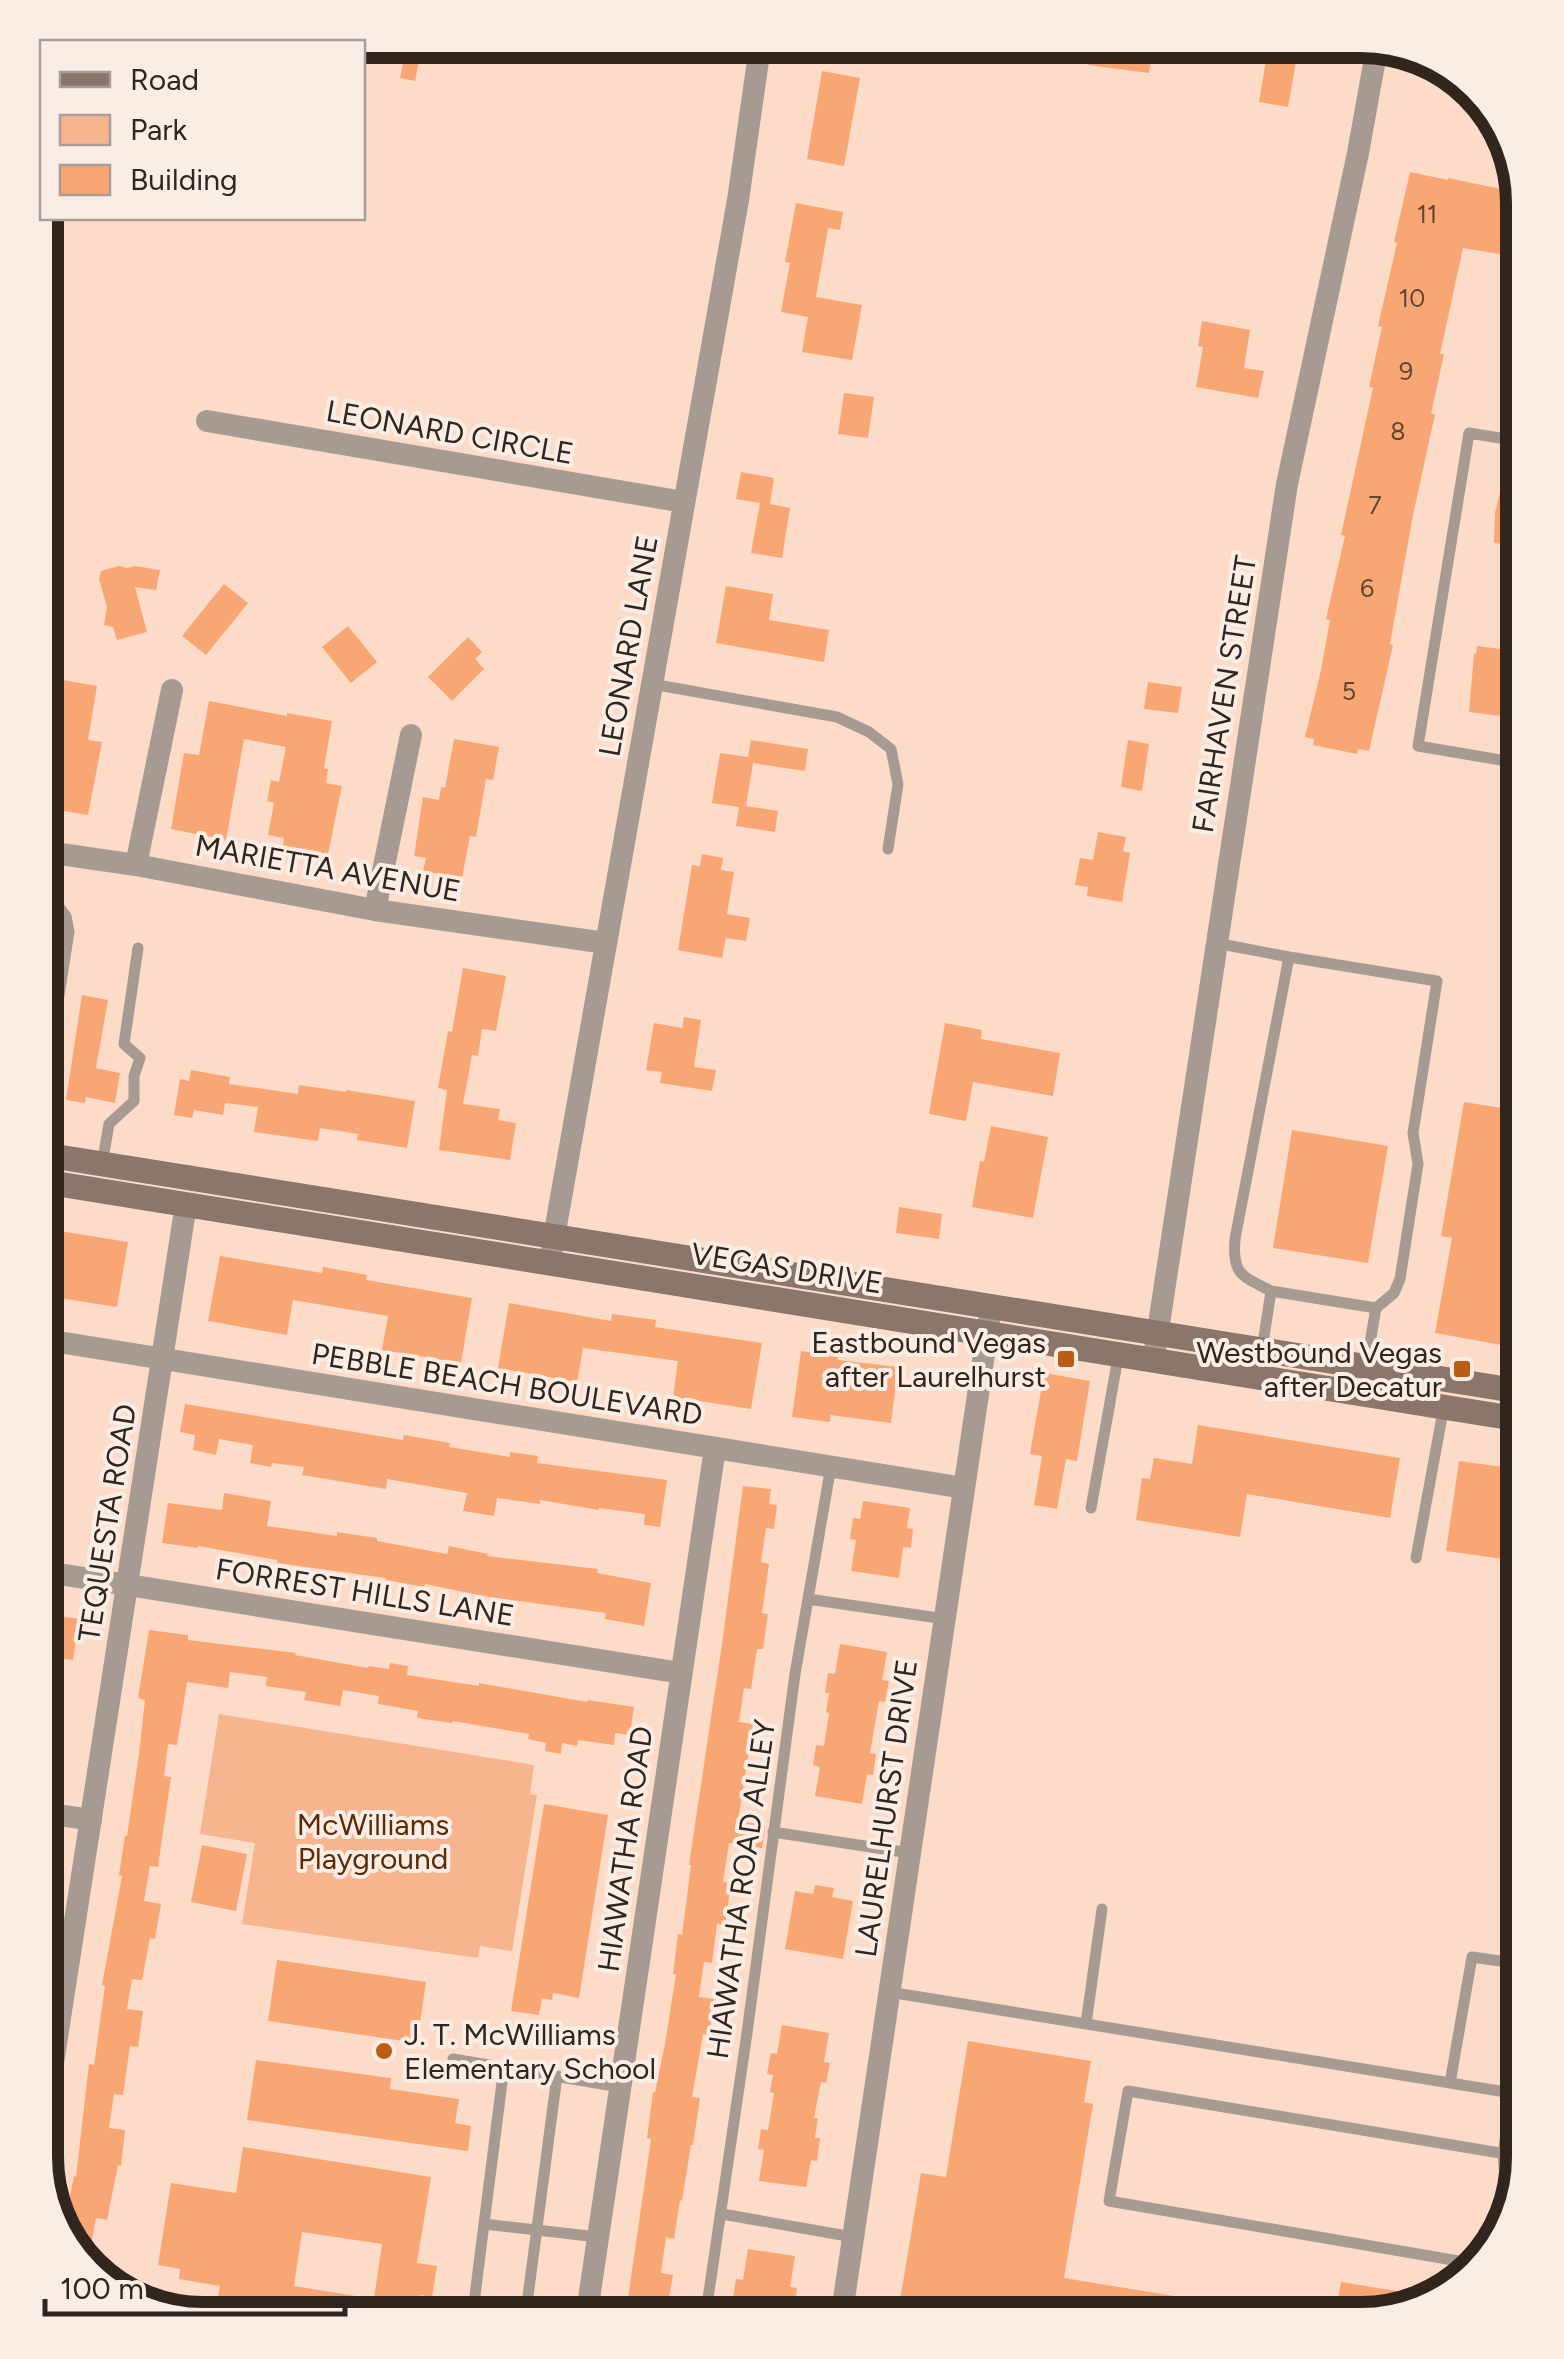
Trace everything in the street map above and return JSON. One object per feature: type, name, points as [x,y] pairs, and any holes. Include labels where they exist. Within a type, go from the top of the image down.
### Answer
[{"type":"main road","name":"VEGAS DRIVE","points":[[58,1157],[987,1333],[1122,1341],[1260,1363],[1362,1393],[1506,1417]]},
{"type":"main road","points":[[98,1190],[102,1164]]},
{"type":"main road","name":"VEGAS DRIVE","points":[[58,1184],[186,1204],[991,1307],[1122,1341]]},
{"type":"main road","name":"VEGAS DRIVE","points":[[1260,1363],[1366,1366],[1506,1389]]},
{"type":"main road","points":[[1362,1393],[1366,1366]]},
{"type":"street","name":"LEONARD LANE","points":[[552,1249],[738,200],[758,58]]},
{"type":"street","name":"FAIRHAVEN STREET","points":[[1156,1346],[1287,484],[1375,59]]},
{"type":"street","name":"LEONARD CIRCLE","points":[[207,422],[684,502]]},
{"type":"street","points":[[136,865],[172,690]]},
{"type":"street","points":[[375,910],[410,735]]},
{"type":"street","name":"MARIETTA AVENUE","points":[[58,854],[375,910],[606,943]]},
{"type":"street","name":"TEQUESTA ROAD","points":[[58,1994],[92,1820],[186,1204]]},
{"type":"street","name":"LAURELHURST DRIVE","points":[[844,2302],[991,1307]]},
{"type":"street","name":"PEBBLE BEACH BOULEVARD","points":[[58,1342],[964,1488]]},
{"type":"street","name":"HIAWATHA ROAD","points":[[589,2301],[715,1448]]},
{"type":"street","name":"FORREST HILLS LANE","points":[[58,1574],[681,1672]]},
{"type":"street","points":[[58,1815],[92,1820]]},
{"type":"lane","points":[[1506,439],[1469,433],[1418,746],[1506,761]]},
{"type":"lane","points":[[652,684],[837,717],[869,732],[891,748],[898,784],[888,849]]},
{"type":"lane","points":[[58,906],[66,916],[69,932],[58,998]]},
{"type":"lane","points":[[1216,943],[1438,981],[1413,1133],[1418,1164],[1400,1279],[1394,1292],[1376,1308],[1366,1366]]},
{"type":"lane","points":[[102,1164],[109,1124],[134,1101],[134,1076],[140,1058],[124,1044],[138,948]]},
{"type":"lane","points":[[1288,956],[1233,1260],[1242,1277],[1272,1291],[1376,1308]]},
{"type":"lane","points":[[1260,1363],[1272,1291]]},
{"type":"lane","points":[[1092,1508],[1122,1341]]},
{"type":"lane","points":[[1416,1558],[1444,1406]]},
{"type":"lane","name":"HIAWATHA ROAD ALLEY","points":[[708,2301],[773,1832],[831,1466]]},
{"type":"lane","points":[[808,1598],[945,1618]]},
{"type":"lane","points":[[773,1832],[910,1853]]},
{"type":"lane","points":[[1086,2024],[1102,1908]]},
{"type":"lane","points":[[1450,2083],[1472,1957],[1506,1961]]},
{"type":"lane","points":[[890,1992],[1506,2092]]},
{"type":"lane","points":[[454,2059],[620,2087]]},
{"type":"lane","points":[[474,2301],[504,2067]]},
{"type":"lane","points":[[527,2301],[557,2076]]},
{"type":"lane","points":[[1461,2261],[1109,2200],[1128,2091],[1504,2154]]},
{"type":"lane","points":[[1505,2172],[1506,2137]]},
{"type":"lane","points":[[722,2214],[853,2236]]},
{"type":"lane","points":[[484,2224],[598,2237]]},
{"type":"green space","name":"McWilliams Playground","points":[[219,1714],[534,1765],[530,1794],[537,1795],[512,1951],[480,1946],[478,1958],[242,1924],[255,1843],[200,1834]]},
{"type":"building","points":[[404,58],[419,58],[415,81],[400,78]]},
{"type":"building","points":[[1089,58],[1152,58],[1149,73],[1088,65]]},
{"type":"building","points":[[1253,58],[1297,58],[1288,107],[1259,102],[1266,60]]},
{"type":"building","points":[[822,71],[860,78],[844,166],[807,159]]},
{"type":"building","points":[[1410,172],[1505,189],[1506,255],[1463,248],[1440,354],[1444,354],[1431,414],[1435,414],[1413,515],[1390,644],[1393,645],[1369,751],[1358,749],[1357,754],[1313,745],[1314,739],[1305,737],[1345,536],[1341,535],[1373,388],[1369,387],[1397,243],[1394,242]]},
{"type":"building","points":[[796,203],[843,212],[840,230],[828,228],[816,297],[862,305],[852,360],[802,352],[808,317],[781,312]]},
{"type":"building","points":[[1202,321],[1250,330],[1244,368],[1264,371],[1258,398],[1196,387],[1203,347],[1198,346]]},
{"type":"building","points":[[844,393],[874,397],[868,438],[838,434]]},
{"type":"building","points":[[741,472],[774,478],[770,504],[790,508],[782,558],[751,553],[760,503],[736,499]]},
{"type":"building","points":[[1506,479],[1506,545],[1494,543],[1495,513]]},
{"type":"building","points":[[119,566],[160,570],[156,590],[135,587],[147,632],[117,640],[113,627],[104,625],[107,607],[99,579],[101,571]]},
{"type":"building","points":[[224,584],[248,603],[206,655],[182,636]]},
{"type":"building","points":[[726,586],[773,594],[769,620],[829,630],[824,662],[716,643]]},
{"type":"building","points":[[348,626],[377,662],[351,683],[322,647]]},
{"type":"building","points":[[468,637],[482,652],[475,659],[484,669],[452,701],[428,677]]},
{"type":"building","points":[[1477,646],[1506,650],[1506,717],[1469,712]]},
{"type":"building","points":[[58,679],[97,686],[88,740],[102,742],[88,815],[58,810]]},
{"type":"building","points":[[1148,682],[1182,687],[1178,713],[1144,709]]},
{"type":"building","points":[[209,701],[332,721],[324,768],[328,769],[326,783],[342,786],[328,854],[283,846],[284,838],[268,835],[274,803],[267,801],[271,780],[279,782],[286,747],[244,739],[226,840],[171,829],[184,753],[199,755]]},
{"type":"building","points":[[454,739],[499,747],[493,780],[486,779],[476,837],[470,836],[462,878],[423,871],[426,858],[414,856],[423,797],[439,800]]},
{"type":"building","points":[[751,740],[808,749],[805,771],[753,763],[746,806],[778,811],[775,832],[736,826],[739,807],[712,803],[720,753],[748,757]]},
{"type":"building","points":[[1128,740],[1149,744],[1142,791],[1121,787]]},
{"type":"building","points":[[1098,832],[1126,837],[1123,851],[1130,853],[1122,902],[1087,896],[1088,887],[1075,885],[1080,858],[1093,860]]},
{"type":"building","points":[[702,854],[723,858],[721,870],[734,872],[727,914],[750,918],[746,941],[726,938],[722,958],[678,950],[692,865],[700,866]]},
{"type":"building","points":[[463,968],[506,976],[496,1031],[482,1029],[478,1056],[472,1055],[463,1104],[500,1109],[498,1120],[516,1123],[510,1160],[439,1150],[447,1090],[438,1088]]},
{"type":"building","points":[[82,995],[108,1000],[96,1068],[120,1073],[115,1103],[86,1097],[85,1103],[66,1100]]},
{"type":"building","points":[[684,1017],[701,1020],[694,1067],[716,1070],[712,1091],[660,1083],[662,1072],[646,1070],[654,1023],[682,1028]]},
{"type":"building","points":[[945,1023],[982,1030],[981,1039],[1060,1053],[1053,1096],[973,1082],[966,1121],[929,1114]]},
{"type":"building","points":[[191,1070],[230,1077],[229,1084],[298,1094],[299,1085],[415,1101],[407,1148],[357,1140],[358,1134],[320,1128],[318,1141],[254,1132],[258,1107],[225,1103],[223,1115],[194,1110],[192,1118],[174,1115],[180,1079],[189,1081]]},
{"type":"building","points":[[1464,1102],[1506,1109],[1506,1346],[1435,1333],[1452,1238],[1441,1236]]},
{"type":"building","points":[[991,1126],[1048,1137],[1033,1218],[972,1207]]},
{"type":"building","points":[[1292,1130],[1388,1146],[1368,1263],[1273,1248]]},
{"type":"building","points":[[899,1207],[942,1214],[939,1239],[896,1233]]},
{"type":"building","points":[[58,1231],[128,1242],[117,1307],[58,1298]]},
{"type":"building","points":[[220,1256],[322,1273],[323,1267],[367,1275],[366,1280],[472,1298],[461,1363],[382,1350],[388,1316],[293,1300],[287,1335],[208,1321]]},
{"type":"building","points":[[509,1303],[611,1321],[612,1314],[656,1320],[655,1327],[762,1343],[751,1409],[673,1397],[678,1361],[583,1348],[577,1382],[498,1368]]},
{"type":"building","points":[[801,1351],[898,1367],[891,1423],[830,1415],[830,1422],[792,1417]]},
{"type":"building","points":[[1044,1373],[1090,1381],[1077,1461],[1066,1459],[1057,1509],[1034,1505],[1042,1456],[1030,1454]]},
{"type":"building","points":[[185,1404],[403,1440],[404,1435],[510,1457],[510,1452],[538,1456],[537,1463],[667,1480],[660,1527],[644,1525],[645,1514],[540,1500],[540,1504],[497,1498],[494,1516],[463,1511],[467,1493],[387,1479],[386,1489],[302,1475],[304,1467],[250,1463],[253,1445],[219,1439],[216,1455],[193,1450],[195,1435],[180,1432]]},
{"type":"building","points":[[1198,1425],[1400,1458],[1390,1518],[1247,1494],[1240,1537],[1136,1520],[1142,1478],[1150,1479],[1154,1458],[1192,1464]]},
{"type":"building","points":[[1459,1461],[1506,1467],[1506,1559],[1446,1551]]},
{"type":"building","points":[[743,1486],[771,1489],[769,1504],[777,1505],[774,1529],[766,1528],[761,1562],[769,1564],[762,1613],[768,1614],[763,1649],[757,1649],[751,1689],[744,1688],[739,1722],[753,1724],[738,1821],[765,1825],[762,1848],[729,1843],[723,1882],[731,1883],[725,1925],[717,1924],[712,1963],[704,1962],[699,1997],[714,1999],[709,2035],[703,2034],[692,2097],[700,2098],[682,2201],[674,2239],[666,2237],[661,2273],[673,2275],[668,2301],[628,2301],[651,2139],[647,2138],[653,2092],[676,1974],[678,1934],[682,1935]]},
{"type":"building","points":[[224,1493],[271,1501],[267,1526],[377,1538],[447,1554],[449,1546],[487,1556],[598,1569],[597,1573],[651,1583],[644,1626],[605,1619],[606,1613],[162,1543],[168,1503],[222,1510]]},
{"type":"building","points":[[863,1501],[910,1508],[907,1528],[913,1529],[911,1548],[903,1547],[899,1578],[851,1571],[856,1540],[850,1539],[853,1518],[860,1519]]},
{"type":"building","points":[[58,1616],[79,1619],[73,1660],[58,1658]]},
{"type":"building","points":[[149,1630],[188,1635],[188,1640],[296,1653],[368,1668],[389,1669],[390,1663],[408,1666],[407,1675],[634,1707],[630,1735],[615,1733],[614,1745],[578,1740],[577,1746],[562,1743],[561,1754],[545,1751],[546,1743],[528,1739],[529,1734],[417,1718],[418,1711],[378,1704],[379,1696],[343,1690],[340,1706],[304,1700],[306,1692],[266,1686],[267,1677],[230,1672],[228,1688],[187,1682],[177,1745],[168,1744],[164,1776],[171,1777],[158,1867],[150,1866],[144,1901],[161,1904],[155,1939],[150,1938],[142,1980],[132,1979],[127,2009],[143,2011],[138,2047],[130,2046],[123,2095],[114,2094],[109,2128],[125,2130],[121,2166],[118,2165],[107,2220],[96,2218],[90,2249],[68,2208],[76,2177],[89,2064],[94,2065],[105,1986],[102,1985],[139,1754],[145,1700],[138,1698]]},
{"type":"building","points":[[840,1644],[887,1652],[882,1680],[889,1681],[885,1702],[879,1701],[870,1753],[876,1754],[873,1775],[867,1774],[862,1804],[815,1796],[820,1767],[813,1765],[816,1745],[824,1746],[829,1713],[829,1693],[825,1693],[828,1673],[835,1674]]},
{"type":"building","points":[[544,1804],[608,1815],[579,1998],[553,1993],[552,2000],[542,1998],[539,2015],[511,2011]]},
{"type":"building","points":[[202,1845],[247,1854],[236,1911],[191,1902]]},
{"type":"building","points":[[815,1885],[834,1888],[832,1897],[853,1901],[843,1959],[785,1949],[795,1891],[813,1894]]},
{"type":"building","points":[[277,1960],[426,1982],[417,2043],[268,2021]]},
{"type":"building","points":[[782,2025],[829,2033],[824,2062],[830,2063],[826,2083],[821,2082],[814,2118],[818,2118],[815,2138],[820,2138],[817,2161],[811,2160],[806,2187],[759,2181],[764,2150],[758,2149],[761,2129],[768,2130],[774,2093],[770,2092],[773,2075],[767,2074],[771,2053],[777,2054]]},
{"type":"building","points":[[968,2041],[1091,2061],[1084,2102],[1093,2104],[1064,2278],[1210,2302],[900,2302],[921,2173],[946,2177]]},
{"type":"building","points":[[256,2060],[391,2078],[390,2089],[459,2099],[455,2123],[471,2126],[468,2151],[247,2120]]},
{"type":"building","points":[[243,2147],[431,2177],[417,2263],[437,2266],[432,2297],[420,2295],[419,2301],[217,2301],[220,2286],[179,2279],[180,2269],[158,2265],[171,2183],[236,2193]],"holes":[[[302,2232],[382,2244],[374,2299],[294,2286]]]},
{"type":"building","points":[[748,2249],[795,2256],[790,2287],[797,2288],[795,2302],[740,2301],[733,2298],[736,2279],[743,2280]]},
{"type":"building","points":[[1341,2282],[1409,2293],[1381,2300],[1338,2302]]},
{"type":"place","name":"Eastbound Vegas after Laurelhurst","points":[[1066,1359]]},
{"type":"place","name":"Westbound Vegas after Decatur","points":[[1462,1369]]},
{"type":"place","name":"J. T. McWilliams Elementary School","points":[[384,2051]]}]
